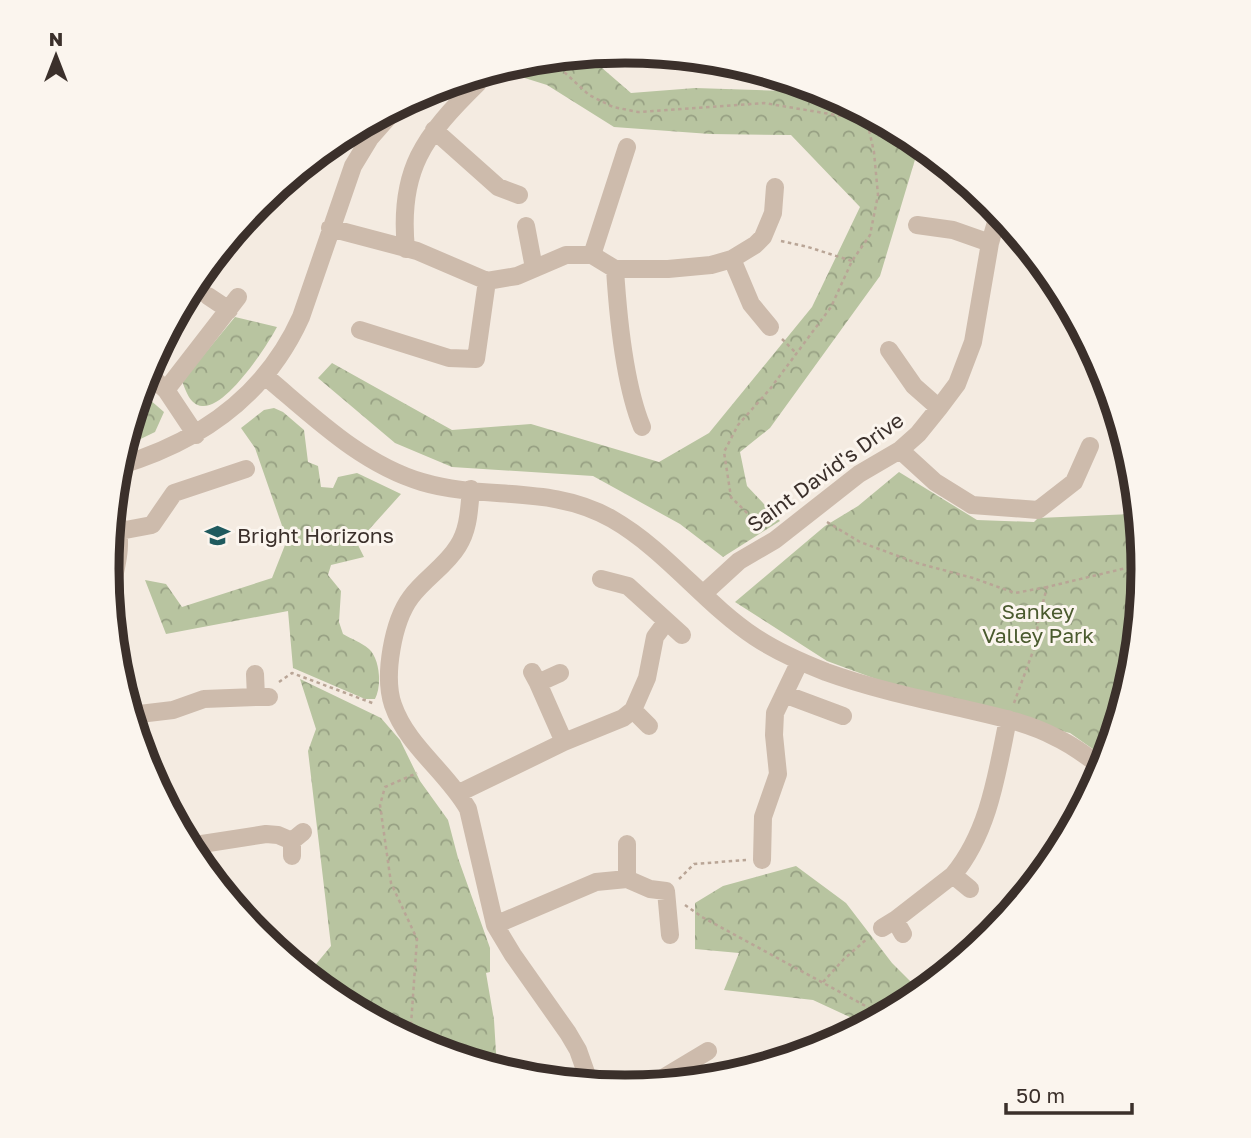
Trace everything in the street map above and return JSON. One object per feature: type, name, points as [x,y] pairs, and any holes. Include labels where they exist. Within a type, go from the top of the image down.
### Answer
[{"type":"street","points":[[406,249],[403,221],[405,196],[424,143],[475,86]]},
{"type":"street","points":[[131,462],[154,456],[196,435],[236,405],[265,376],[296,328],[353,166],[380,127]]},
{"type":"street","points":[[434,130],[498,187],[519,195]]},
{"type":"street","points":[[592,256],[627,146]]},
{"type":"street","points":[[330,228],[417,251],[487,281],[517,276],[566,255],[592,256],[615,270],[668,269],[710,265],[732,259],[763,237],[774,213],[775,187]]},
{"type":"street","name":"Saint David's Drive","points":[[704,594],[739,561],[775,540],[859,474],[901,450],[939,408],[957,384],[973,342],[996,224]]},
{"type":"street","points":[[917,225],[953,230],[990,243]]},
{"type":"street","points":[[526,226],[534,268]]},
{"type":"street","points":[[732,259],[751,304],[770,327]]},
{"type":"street","points":[[615,270],[618,316],[634,407],[642,427]]},
{"type":"street","points":[[360,330],[449,358],[476,359],[487,281]]},
{"type":"street","points":[[166,390],[233,304],[208,296]]},
{"type":"street","points":[[889,350],[914,387],[939,408]]},
{"type":"street","points":[[265,376],[359,452],[381,466],[424,483],[548,496],[601,514],[635,534],[755,637],[800,661],[856,683],[1008,719],[1054,736],[1094,761]]},
{"type":"street","points":[[156,381],[166,390],[196,435]]},
{"type":"street","points":[[901,450],[934,482],[972,505],[1038,510],[1074,482],[1090,446]]},
{"type":"street","points":[[121,531],[152,525],[173,493],[246,469]]},
{"type":"street","points":[[471,489],[467,522],[459,544],[441,568],[410,598],[401,615],[391,660],[392,704],[410,736],[459,793],[468,809],[495,925],[578,1050],[586,1073]]},
{"type":"street","points":[[601,579],[628,586],[682,635]]},
{"type":"street","points":[[459,793],[564,742],[622,718],[633,710],[647,678],[655,637],[666,622]]},
{"type":"street","points":[[762,860],[763,817],[778,774],[775,713],[800,661]]},
{"type":"street","points":[[560,673],[535,678],[564,742]]},
{"type":"street","points":[[141,714],[173,710],[204,699],[262,697],[255,674]]},
{"type":"street","points":[[784,694],[846,721]]},
{"type":"street","points":[[633,710],[649,726]]},
{"type":"street","points":[[894,927],[953,875],[973,848],[992,792],[1008,719]]},
{"type":"street","points":[[201,844],[266,834],[278,835],[296,843]]},
{"type":"street","points":[[627,844],[627,879]]},
{"type":"street","points":[[953,875],[970,889]]},
{"type":"street","points":[[495,925],[582,886],[608,879],[627,879],[666,894],[675,939]]},
{"type":"street","points":[[671,1073],[710,1048]]},
{"type":"path","points":[[559,67],[589,95],[613,107],[638,112],[764,103],[855,118]]},
{"type":"path","points":[[775,540],[731,497],[724,452],[738,425],[770,389],[831,307],[852,261],[870,235],[878,195],[874,152],[867,125]]},
{"type":"path","points":[[763,237],[852,261]]},
{"type":"path","points":[[770,327],[797,354]]},
{"type":"path","points":[[810,511],[860,542],[917,563],[1015,593],[1132,567]]},
{"type":"path","points":[[1008,719],[1030,664],[1047,587]]},
{"type":"path","points":[[262,697],[292,673],[369,704],[392,704]]},
{"type":"path","points":[[411,1027],[417,939],[390,883],[380,805],[385,787],[415,775],[432,761]]},
{"type":"path","points":[[762,860],[694,864],[666,894],[873,1010]]},
{"type":"path","points":[[823,982],[844,959],[894,927]]},
{"type":"green space","points":[[597,64],[631,93],[695,88],[786,89],[849,115],[916,155],[880,276],[770,428],[740,452],[747,486],[780,521],[723,557],[680,524],[593,476],[452,467],[395,443],[318,378],[332,363],[452,430],[531,424],[659,462],[709,433],[812,307],[860,207],[791,135],[710,134],[614,127],[547,85],[516,75],[559,67]]},
{"type":"green space","points":[[235,317],[277,327],[234,387],[212,404],[198,405],[189,397],[182,381]]},
{"type":"green space","points":[[149,399],[164,412],[155,432],[136,441]]},
{"type":"green space","points":[[274,408],[304,430],[308,462],[318,466],[321,487],[333,488],[338,477],[357,473],[401,494],[357,543],[364,557],[331,565],[328,575],[341,591],[339,622],[343,634],[366,647],[376,659],[379,680],[375,699],[365,699],[293,668],[288,611],[166,634],[145,580],[166,584],[182,607],[272,578],[287,540],[255,448],[241,428],[264,410]]},
{"type":"green space","name":"Sankey Valley Park","points":[[899,472],[977,520],[1034,522],[1038,518],[1128,514],[1132,569],[1127,635],[1114,700],[1097,752],[1070,733],[941,703],[827,661],[735,602],[825,526],[858,506]]},
{"type":"green space","points":[[300,679],[381,718],[400,740],[420,781],[448,820],[458,858],[490,948],[490,972],[486,973],[494,1020],[496,1058],[402,1023],[344,990],[314,967],[331,946],[308,751],[316,729]]},
{"type":"green space","points":[[796,866],[846,903],[892,963],[914,985],[855,1020],[813,1000],[724,990],[739,953],[695,949],[695,903],[723,886]]},
{"type":"place","name":"Bright Horizons","points":[[217,535]]}]
